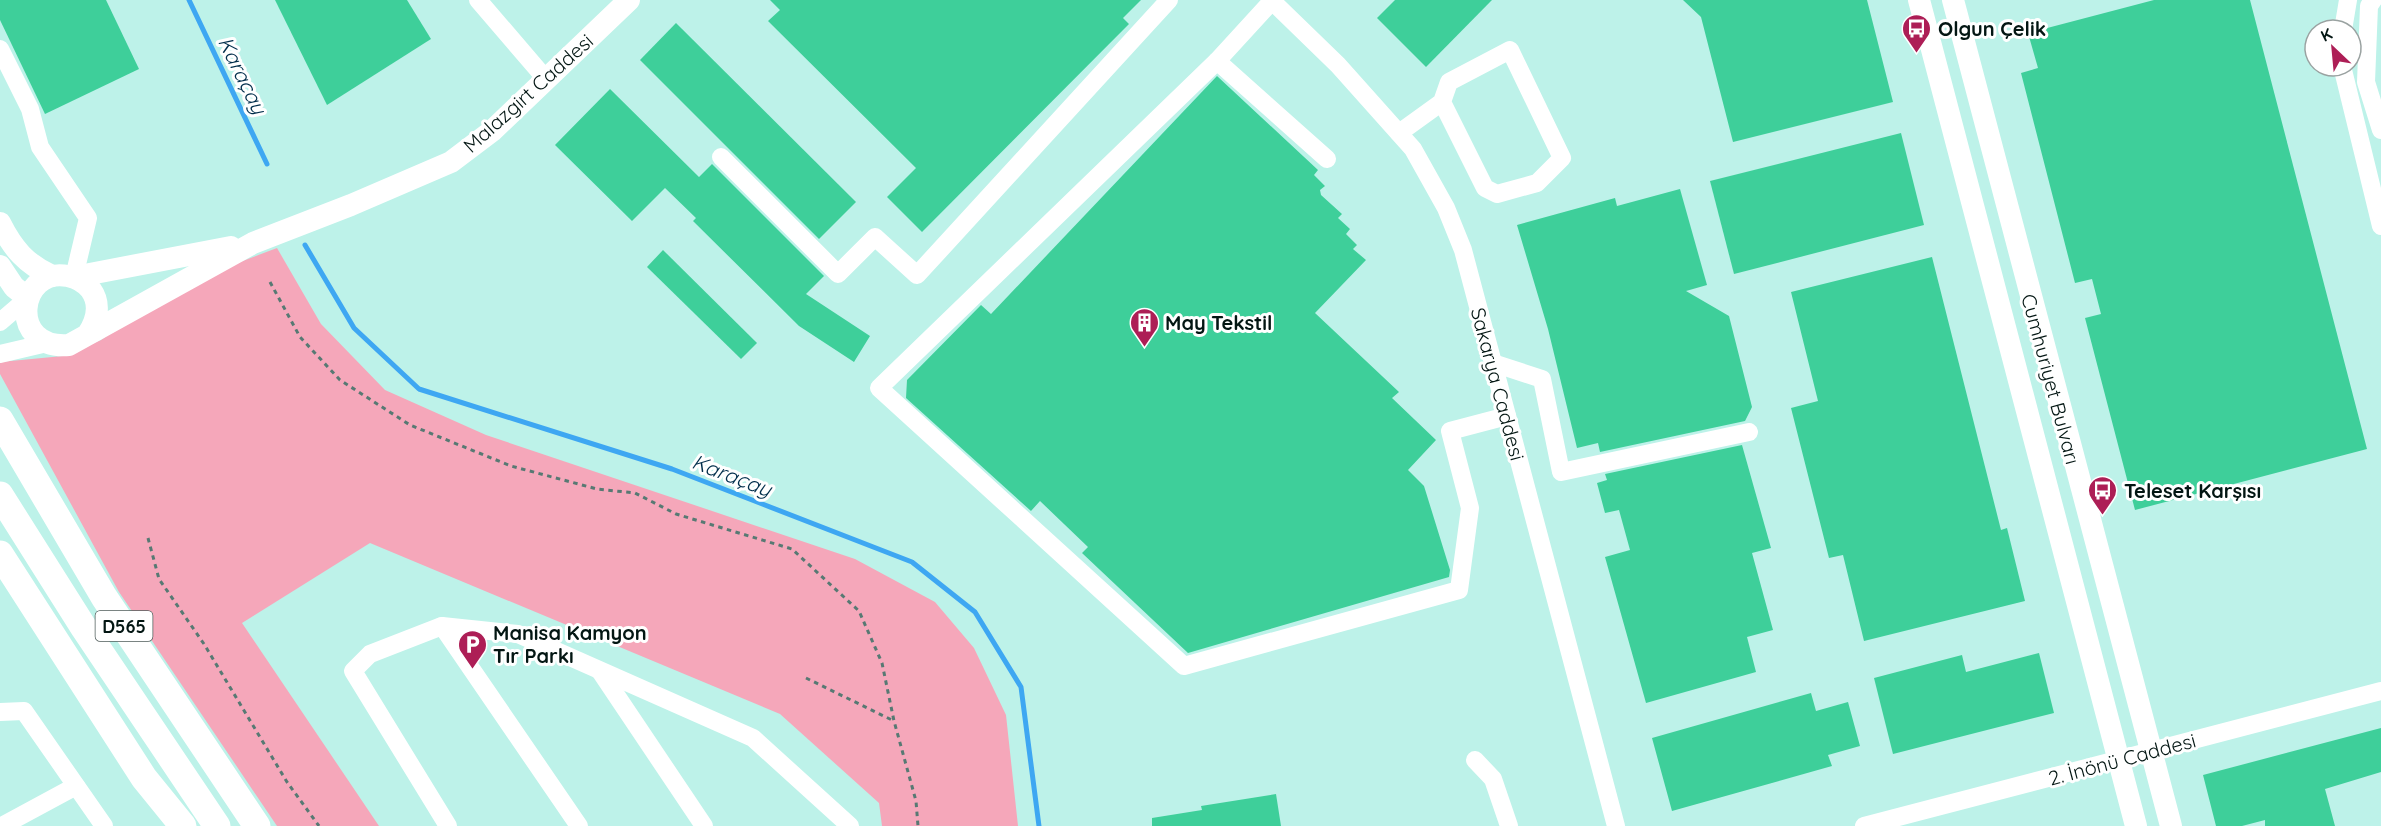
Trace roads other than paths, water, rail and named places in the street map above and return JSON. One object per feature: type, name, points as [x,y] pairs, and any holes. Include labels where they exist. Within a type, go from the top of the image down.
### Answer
[{"type":"highway","name":"D565","points":[[0,420],[104,597],[257,826]]},
{"type":"highway","name":"D565","points":[[0,495],[84,628],[217,826]]},
{"type":"highway","points":[[0,554],[144,778],[183,826]]},
{"type":"main road","name":"Malazgirt Caddesi","points":[[253,243],[351,205],[451,162],[492,131],[629,0]]},
{"type":"main road","name":"Cumhuriyet Bulvarı","points":[[1919,0],[2136,826]]},
{"type":"main road","name":"Cumhuriyet Bulvarı","points":[[1953,0],[2171,826]]},
{"type":"main road","points":[[0,224],[13,249],[34,267],[52,276],[74,277],[253,243]]},
{"type":"main road","points":[[52,276],[42,280],[28,298],[26,319],[38,338],[47,343],[69,345],[253,243]]},
{"type":"main road","points":[[0,266],[14,287],[28,298]]},
{"type":"main road","points":[[74,277],[84,283],[96,302],[97,313],[88,334]]},
{"type":"street","points":[[478,0],[545,78]]},
{"type":"street","points":[[1272,0],[1217,61],[879,388],[1184,666],[1459,590],[1470,508],[1450,431],[1507,416]]},
{"type":"street","name":"Sakarya Caddesi","points":[[1272,0],[1338,65],[1413,149],[1446,208],[1463,250],[1614,826]]},
{"type":"street","points":[[2345,18],[2348,0]]},
{"type":"street","points":[[2373,0],[2369,6],[2366,82],[2381,130]]},
{"type":"street","points":[[721,157],[838,274],[875,237],[917,275],[1161,3]]},
{"type":"street","points":[[0,49],[30,109],[40,147],[88,218],[74,277]]},
{"type":"street","points":[[1399,133],[1442,102],[1449,82],[1510,50],[1562,158],[1537,183],[1497,194],[1485,188],[1442,102]]},
{"type":"street","points":[[1217,61],[1327,159]]},
{"type":"street","points":[[2345,78],[2380,219]]},
{"type":"street","points":[[0,322],[28,298]]},
{"type":"street","points":[[0,354],[47,343]]},
{"type":"street","points":[[1493,363],[1542,379],[1561,472],[1749,432]]},
{"type":"street","points":[[442,626],[579,826]]},
{"type":"street","points":[[448,826],[353,671],[370,654],[442,626],[518,634],[753,738],[850,826]]},
{"type":"street","points":[[600,671],[704,826]]},
{"type":"street","name":"2. İnönü Caddesi","points":[[1864,826],[2381,691]]},
{"type":"street","points":[[0,712],[24,711],[104,826]]},
{"type":"street","points":[[1475,760],[1493,778],[1509,826]]},
{"type":"street","points":[[2,826],[76,786]]},
{"type":"waterway","name":"Karaçay","points":[[189,0],[267,164]]},
{"type":"waterway","name":"Karaçay","points":[[305,245],[354,328],[419,389],[672,469],[912,562],[975,612],[1021,687],[1039,826]]},
{"type":"place","name":"Olgun Çelik","points":[[1917,54]]},
{"type":"place","name":"May Tekstil","points":[[1144,348]]},
{"type":"place","name":"Teleset Karşısı","points":[[2103,516]]},
{"type":"place","name":"Manisa Kamyon Tır Parkı","points":[[472,670]]}]
